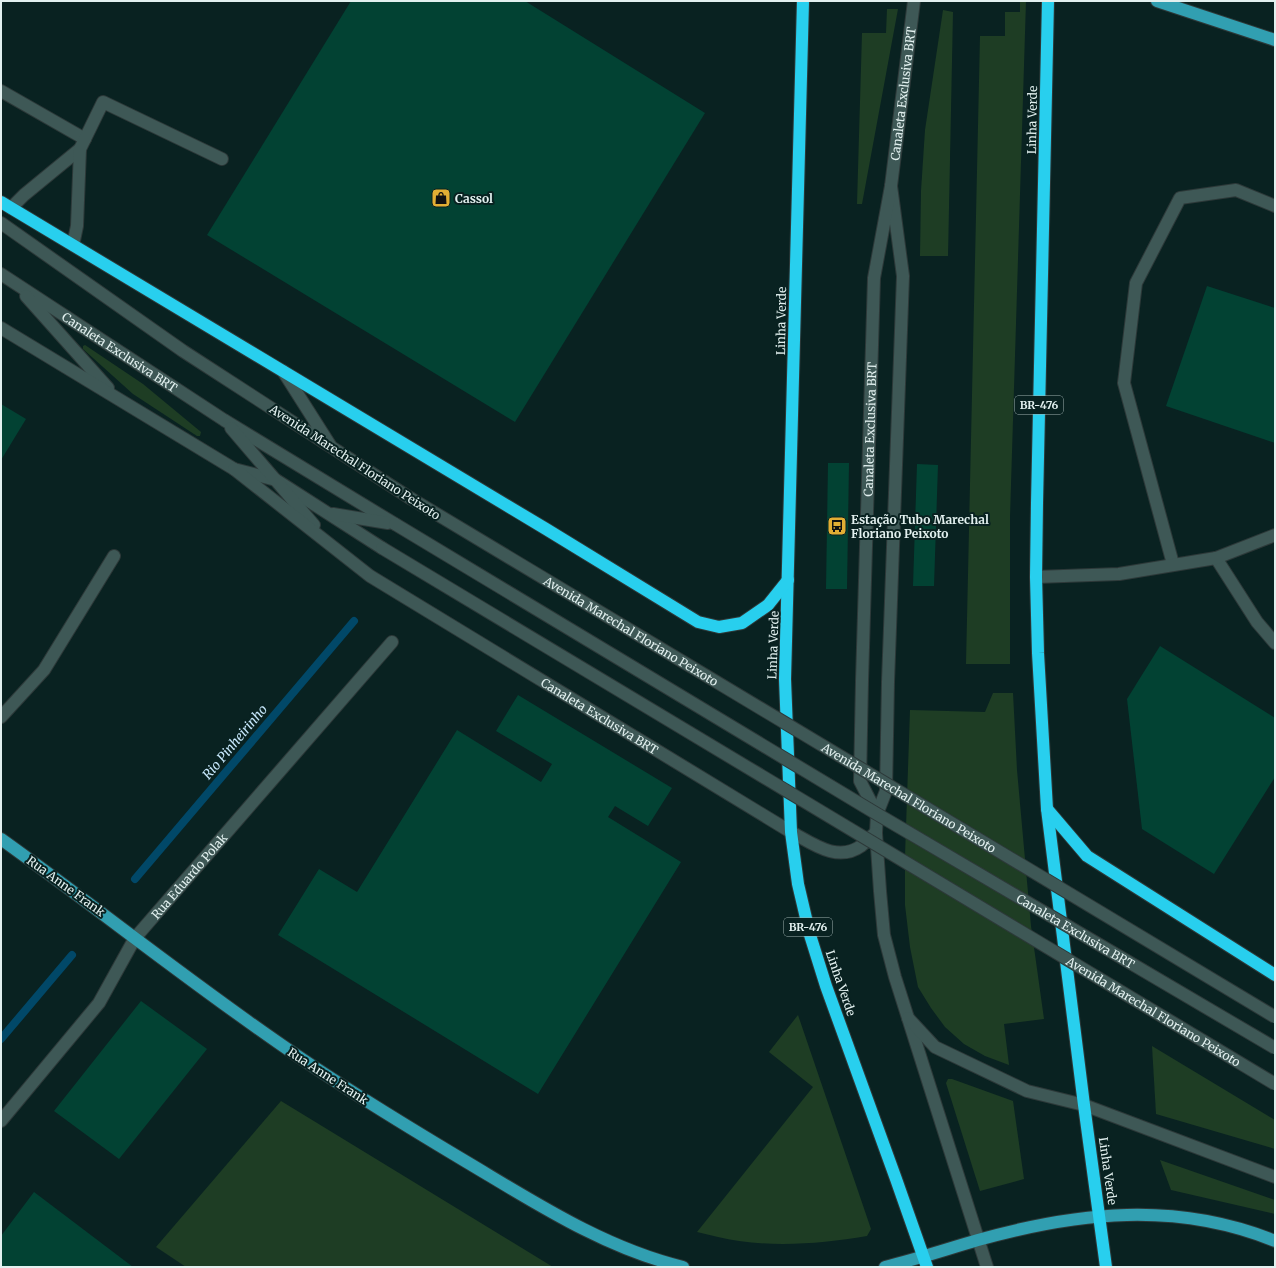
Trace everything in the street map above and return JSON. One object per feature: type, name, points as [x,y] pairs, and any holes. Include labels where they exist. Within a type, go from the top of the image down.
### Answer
[{"type":"highway","name":"Linha Verde","points":[[803,1],[785,679],[791,832],[798,884],[810,935],[821,971],[925,1262]]},
{"type":"highway","name":"Linha Verde","points":[[1048,1],[1037,495],[1036,577],[1038,653],[1047,809],[1106,1267]]},
{"type":"highway","points":[[6,205],[553,533],[698,622],[719,627],[742,623],[768,605],[788,580]]},
{"type":"highway","points":[[1047,809],[1087,856],[1275,975]]},
{"type":"main road","points":[[1157,1],[1275,40]]},
{"type":"main road","name":"Rua Anne Frank","points":[[1,839],[282,1046],[387,1114],[570,1223],[616,1245],[659,1261],[683,1267]]},
{"type":"main road","points":[[885,1267],[925,1262],[978,1240],[1039,1225],[1100,1216],[1148,1214],[1185,1217],[1224,1224],[1275,1241]]},
{"type":"street","name":"Canaleta Exclusiva BRT","points":[[877,814],[860,781],[874,278],[891,186],[914,1]]},
{"type":"street","points":[[1,91],[83,144]]},
{"type":"street","points":[[73,245],[77,226],[83,144],[103,102],[222,159]]},
{"type":"street","points":[[6,205],[24,194],[83,144]]},
{"type":"street","name":"Canaleta Exclusiva BRT","points":[[891,186],[903,276],[888,674],[886,791],[877,814],[876,832],[880,891],[884,935],[894,977],[987,1267]]},
{"type":"street","points":[[1173,564],[1124,383],[1136,283],[1180,198],[1236,190],[1275,206]]},
{"type":"street","name":"Avenida Marechal Floriano Peixoto","points":[[1,223],[183,351],[410,498],[1275,1017]]},
{"type":"street","name":"Canaleta Exclusiva BRT","points":[[1,274],[224,420],[395,524],[877,814],[1275,1048]]},
{"type":"street","name":"Canaleta Exclusiva BRT","points":[[16,284],[117,398]]},
{"type":"street","name":"Avenida Marechal Floriano Peixoto","points":[[1,328],[234,469],[276,480],[382,548],[1275,1084]]},
{"type":"street","points":[[283,371],[333,449]]},
{"type":"street","name":"Canaleta Exclusiva BRT","points":[[224,420],[330,544]]},
{"type":"street","name":"Canaleta Exclusiva BRT","points":[[234,469],[370,576],[791,832],[823,849],[835,853],[849,851],[860,847],[876,832]]},
{"type":"street","name":"Canaleta Exclusiva BRT","points":[[328,513],[395,524]]},
{"type":"street","points":[[1036,577],[1119,574],[1216,558],[1275,534]]},
{"type":"street","points":[[1,717],[44,670],[114,556]]},
{"type":"street","points":[[1216,558],[1257,622],[1275,643]]},
{"type":"street","name":"Rua Eduardo Polak","points":[[1,1121],[99,1003],[135,938],[392,642]]},
{"type":"street","name":"Canaleta Exclusiva BRT","points":[[906,1015],[935,1047],[1027,1091],[1084,1105],[1275,1177]]},
{"type":"green space","points":[[1020,1],[1026,1],[1010,517],[1010,664],[966,664],[980,36],[1005,36],[1005,12],[1020,12]]},
{"type":"green space","points":[[887,9],[898,9],[862,204],[857,204],[862,33],[886,33]]},
{"type":"green space","points":[[943,10],[953,12],[948,256],[920,256],[921,191],[925,130]]},
{"type":"green space","points":[[85,345],[143,384],[201,432],[200,436],[197,436],[133,394],[83,349],[83,346]]},
{"type":"green space","points":[[993,693],[1013,693],[1017,770],[1031,926],[1044,1019],[1004,1024],[1009,1065],[985,1056],[964,1044],[945,1027],[931,1008],[918,987],[910,947],[905,905],[905,856],[910,710],[985,712]]},
{"type":"green space","points":[[798,1015],[871,1229],[867,1236],[835,1241],[787,1244],[739,1241],[697,1232],[813,1087],[769,1052]]},
{"type":"green space","points":[[1152,1046],[1275,1120],[1275,1149],[1156,1114]]},
{"type":"green space","points":[[948,1079],[952,1079],[1013,1101],[1024,1179],[980,1191],[946,1083]]},
{"type":"green space","points":[[281,1101],[553,1267],[186,1267],[156,1247]]},
{"type":"green space","points":[[1160,1160],[1275,1200],[1275,1214],[1171,1190]]},
{"type":"building","name":"Cassol","points":[[351,1],[525,1],[705,113],[515,422],[207,235]]},
{"type":"building","points":[[1207,286],[1275,308],[1275,443],[1166,406]]},
{"type":"building","points":[[1,404],[26,419],[1,460]]},
{"type":"building","name":"Estação Tubo Marechal Floriano Peixoto","points":[[828,463],[849,463],[847,589],[826,589]]},
{"type":"building","name":"Estação Tubo Marechal Floriano Peixoto","points":[[917,464],[938,465],[934,586],[913,586]]},
{"type":"building","points":[[1160,646],[1275,718],[1275,777],[1214,874],[1142,829],[1127,699]]},
{"type":"building","points":[[518,695],[672,788],[648,826],[615,806],[608,817],[681,862],[538,1094],[278,935],[319,869],[357,892],[457,730],[541,782],[552,764],[496,731]]},
{"type":"building","points":[[141,1001],[207,1049],[119,1159],[54,1111]]},
{"type":"building","points":[[34,1192],[133,1267],[1,1267],[1,1236]]},
{"type":"waterway","name":"Rio Pinheirinho","points":[[135,879],[354,621]]},
{"type":"waterway","name":"Rio Pinheirinho","points":[[1,1039],[72,955]]},
{"type":"place","name":"Cassol","points":[[441,198]]},
{"type":"place","name":"Estação Tubo Marechal Floriano Peixoto","points":[[837,526]]}]
